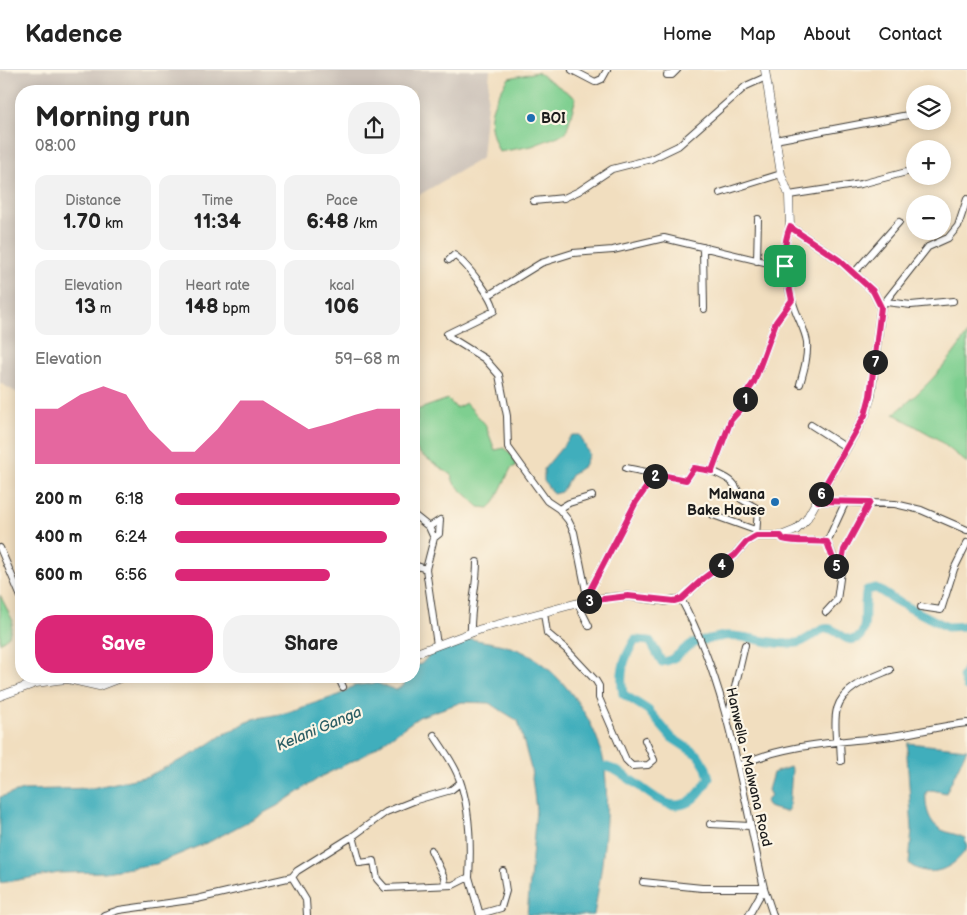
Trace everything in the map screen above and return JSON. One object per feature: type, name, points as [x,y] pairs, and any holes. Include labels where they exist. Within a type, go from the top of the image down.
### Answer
[{"type":"main road","points":[[420,652],[471,633],[578,604],[588,597],[628,596],[665,601],[681,599],[704,578],[735,555],[755,533],[781,536],[796,530],[806,520],[818,501],[865,415],[870,396],[884,304],[839,260],[790,227],[789,195],[781,174],[766,73]]},
{"type":"main road","points":[[0,696],[28,683]]},
{"type":"main road","points":[[91,683],[99,686],[107,683]]},
{"type":"street","points":[[572,70],[595,82],[602,79],[607,70]]},
{"type":"street","points":[[666,75],[672,75],[677,70]]},
{"type":"street","points":[[534,201],[564,198],[579,191],[612,169],[665,153],[678,146],[746,86],[766,73]]},
{"type":"street","points":[[775,140],[906,115]]},
{"type":"street","points":[[789,195],[861,184],[906,172]]},
{"type":"street","points":[[720,193],[781,174]]},
{"type":"street","points":[[884,304],[928,247],[948,238],[958,226],[967,199]]},
{"type":"street","points":[[757,261],[758,219]]},
{"type":"street","points":[[854,273],[899,222]]},
{"type":"street","points":[[790,227],[787,235],[785,266],[792,300],[806,341],[808,356],[800,384]]},
{"type":"street","points":[[489,295],[541,263],[573,253],[612,250],[664,238],[785,266]]},
{"type":"street","points":[[703,247],[704,309]]},
{"type":"street","points":[[449,260],[454,256],[461,260],[489,295],[494,307],[492,314],[464,324],[447,334],[485,359],[496,369],[499,375],[507,416],[508,447],[547,502],[559,509],[568,520],[574,532],[588,597]]},
{"type":"street","points":[[712,471],[731,420],[740,410],[754,382],[776,322],[792,300]]},
{"type":"street","points":[[884,304],[911,305],[953,302]]},
{"type":"street","points":[[811,425],[847,448]]},
{"type":"street","points":[[626,468],[686,480],[694,468],[712,471],[733,482],[737,486],[741,499],[758,510],[755,533],[713,515]]},
{"type":"street","points":[[588,597],[636,502],[656,474]]},
{"type":"street","points":[[559,509],[592,496]]},
{"type":"street","points":[[818,501],[895,504],[921,510],[967,530]]},
{"type":"street","points":[[840,572],[827,542],[846,501]]},
{"type":"street","points":[[826,612],[838,600],[844,550],[870,502]]},
{"type":"street","points":[[420,520],[428,527],[434,538]]},
{"type":"street","points":[[428,527],[440,520],[439,534],[434,538],[426,569],[437,646]]},
{"type":"street","points":[[781,536],[783,539],[790,541],[808,539],[827,542]]},
{"type":"street","points":[[921,607],[941,610],[954,569],[967,542]]},
{"type":"street","points":[[0,548],[15,583]]},
{"type":"street","points":[[471,633],[472,599],[476,589],[477,562]]},
{"type":"street","points":[[420,567],[426,569]]},
{"type":"street","name":"Hanwella - Malwana Road","points":[[681,599],[703,648],[727,718],[764,888],[773,915]]},
{"type":"street","points":[[578,604],[588,626]]},
{"type":"street","points":[[544,614],[547,634],[566,649],[599,686],[599,698],[626,760],[632,766],[648,765],[654,760],[645,740]]},
{"type":"street","points":[[727,718],[745,645]]},
{"type":"street","points":[[841,761],[836,711],[840,701],[851,689],[890,670]]},
{"type":"street","points":[[341,683],[343,687]]},
{"type":"street","points":[[738,766],[770,754],[838,741],[886,737],[967,723]]},
{"type":"street","points":[[434,735],[459,777],[466,808],[470,847],[469,877],[480,915],[501,908],[506,891],[503,871]]},
{"type":"street","points":[[104,915],[119,910],[197,899],[292,877],[386,812],[416,800],[452,790],[460,783]]},
{"type":"street","points":[[710,824],[750,826]]},
{"type":"street","points":[[353,836],[360,862],[374,861],[377,879],[385,888],[458,884],[469,877]]},
{"type":"street","points":[[431,850],[444,877],[445,885]]},
{"type":"street","points":[[292,877],[306,900],[307,915]]},
{"type":"street","points":[[643,882],[702,888],[764,888]]},
{"type":"street","points":[[748,915],[764,888]]},
{"type":"shaded area","points":[[0,70],[490,70],[482,158],[420,194],[420,85],[15,85],[15,392],[0,383]]},
{"type":"green space","name":"BOI","points":[[537,72],[576,98],[566,133],[532,146],[499,152],[494,140],[491,121],[491,113],[497,97],[509,78]]},
{"type":"green space","points":[[967,334],[967,463],[936,438],[894,414],[934,377]]},
{"type":"green space","points":[[448,399],[456,408],[466,403],[485,424],[495,450],[505,448],[513,457],[516,466],[511,468],[494,503],[489,508],[479,507],[454,483],[451,475],[420,454],[420,409]]},
{"type":"green space","points":[[0,595],[13,621],[9,636],[0,643]]},
{"type":"water","points":[[572,435],[580,435],[589,454],[584,466],[572,474],[561,492],[553,494],[544,481],[544,469]]},
{"type":"water","name":"Kelani Ganga","points":[[471,639],[519,650],[534,658],[562,682],[585,713],[600,746],[604,763],[607,799],[603,859],[594,915],[527,915],[536,810],[531,769],[518,721],[489,703],[462,702],[419,717],[365,755],[322,776],[277,806],[211,841],[156,864],[105,872],[59,873],[0,883],[0,797],[23,790],[92,788],[148,776],[197,752],[221,736],[253,719],[285,713],[339,695],[353,686],[376,683],[396,690],[404,683],[420,683],[420,664],[435,649],[442,649]]},
{"type":"water","points":[[908,743],[967,749],[946,793],[932,790],[926,792],[928,814],[933,823],[942,830],[965,838],[967,848],[948,867],[933,872],[917,869],[909,864],[912,829],[907,756]]},
{"type":"water","points":[[790,767],[792,770],[789,810],[785,812],[768,807],[765,801],[771,796],[768,790],[773,773]]},
{"type":"waterway","points":[[592,763],[615,770],[663,802],[675,805],[686,803],[697,795],[709,778],[706,768],[698,755],[672,738],[648,710],[623,694],[623,666],[635,640],[650,641],[662,662],[675,657],[694,643],[724,636],[739,636],[788,644],[801,642],[821,630],[829,629],[845,638],[854,639],[859,637],[864,628],[867,590],[876,588],[896,601],[947,627],[967,626]]},
{"type":"waterway","points":[[967,669],[963,677],[967,687]]},
{"type":"place","name":"BOI","points":[[531,118]]},
{"type":"place","name":"Malwana Bake House","points":[[775,502]]},
{"type":"route","points":[[790,227],[795,233],[839,260],[854,273],[873,291],[881,307],[870,396],[865,415],[818,501],[870,502],[844,550],[840,572],[827,542],[808,539],[790,541],[783,539],[781,536],[756,536],[746,542],[735,555],[704,578],[681,599],[665,601],[640,596],[628,596],[588,601],[588,594],[636,502],[656,474],[686,480],[694,468],[698,467],[712,471],[728,426],[740,410],[754,382],[776,322],[792,300],[785,266],[787,235],[790,227]]}]
